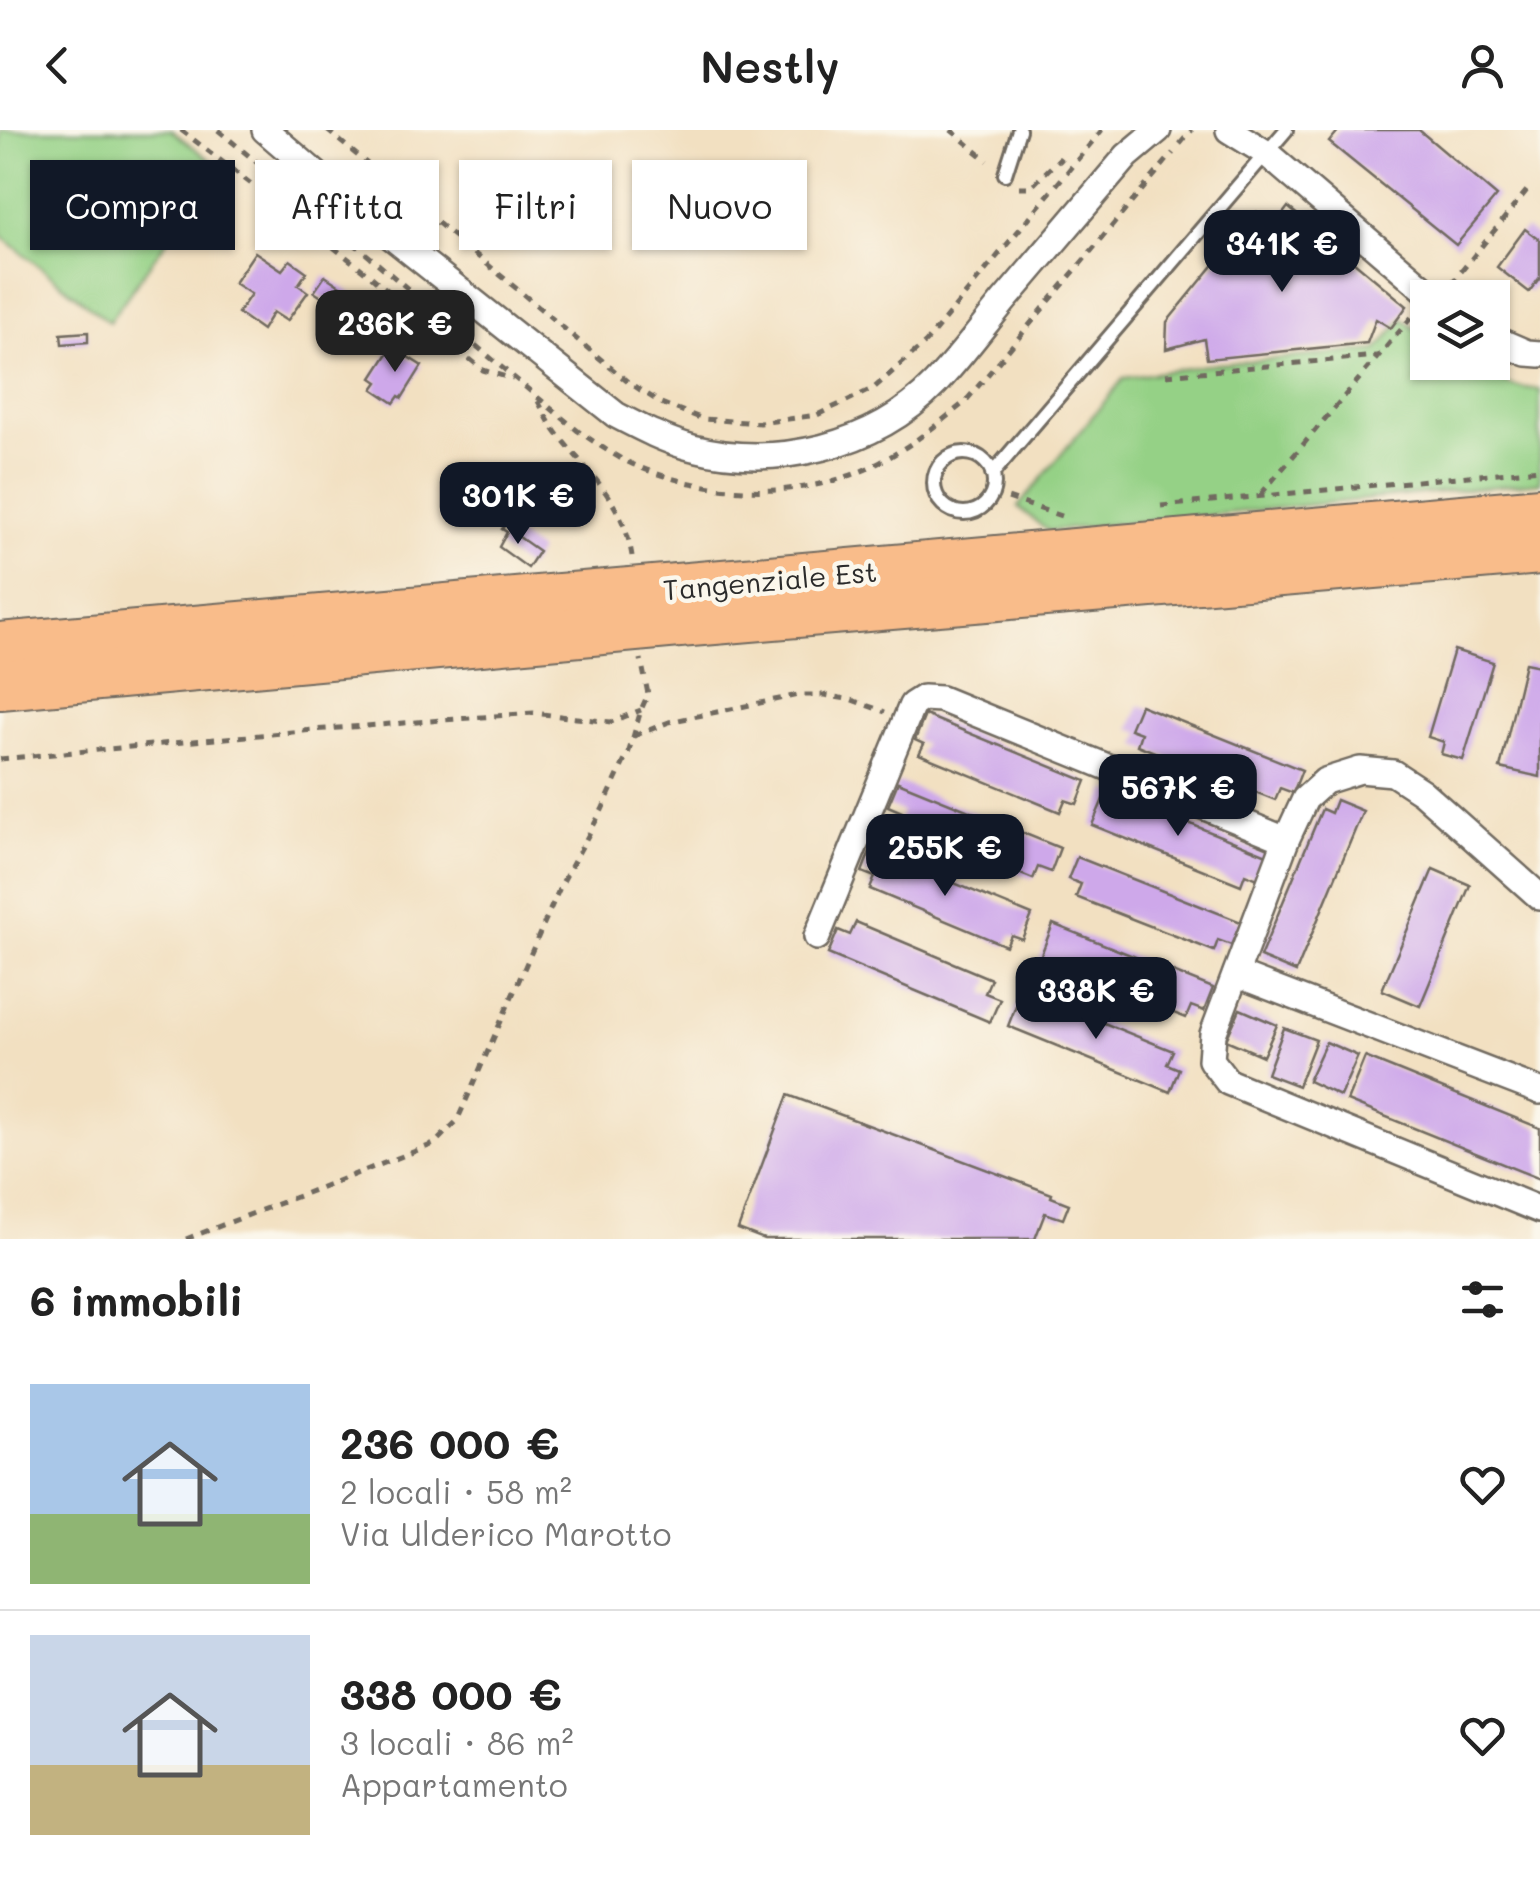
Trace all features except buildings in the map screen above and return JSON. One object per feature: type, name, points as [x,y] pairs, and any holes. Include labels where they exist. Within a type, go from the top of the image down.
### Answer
[{"type":"highway","name":"Tangenziale Est","points":[[678,606],[1540,512]]},
{"type":"highway","name":"Tangenziale Est","points":[[0,647],[559,616],[1540,550]]},
{"type":"highway","name":"Tangenziale Est","points":[[0,685],[559,616]]},
{"type":"street","points":[[265,130],[358,210],[616,415],[652,434],[694,448],[750,456],[841,444],[888,422],[933,387],[1127,156],[1158,130]]},
{"type":"street","points":[[1127,156],[1138,130]]},
{"type":"street","points":[[1230,130],[1266,153],[1413,280]]},
{"type":"street","points":[[1248,130],[1266,153]]},
{"type":"street","points":[[1510,346],[1540,354]]},
{"type":"street","points":[[817,938],[912,705],[924,698],[941,699],[1286,840]]},
{"type":"street","points":[[1540,897],[1422,792],[1393,774],[1360,770],[1325,781],[1305,799],[1286,840],[1213,1034],[1211,1060],[1228,1082],[1540,1210]]},
{"type":"street","points":[[1236,974],[1540,1091]]},
{"type":"lane","points":[[1005,174],[1019,130]]},
{"type":"lane","points":[[992,474],[1286,130]]},
{"type":"lane","points":[[973,454],[988,465],[993,493],[981,508],[962,514],[943,505],[937,497],[934,477],[945,460],[954,455],[973,454]]},
{"type":"path","points":[[181,130],[368,273],[483,370],[518,381]]},
{"type":"path","points":[[218,130],[578,431],[629,463],[686,482],[744,490],[800,487],[846,476],[881,462],[925,435],[965,402],[1192,130]]},
{"type":"path","points":[[326,130],[628,382],[662,403],[702,419],[760,423],[817,415],[874,388],[926,342],[1102,130]]},
{"type":"path","points":[[1450,280],[1528,189]]},
{"type":"path","points":[[1259,496],[1410,323]]},
{"type":"path","points":[[1166,375],[1379,356]]},
{"type":"path","points":[[534,394],[556,432],[593,474],[619,512],[633,560]]},
{"type":"path","points":[[1150,507],[1540,469]]},
{"type":"path","points":[[993,493],[1059,516],[1077,514]]},
{"type":"path","points":[[186,1239],[434,1144],[457,1122],[562,884],[629,751],[648,694],[640,653]]},
{"type":"path","points":[[634,736],[669,722],[798,695],[852,700],[906,720]]},
{"type":"path","points":[[0,759],[534,713],[611,722],[640,710]]},
{"type":"green space","points":[[0,130],[171,130],[210,160],[30,160],[30,250],[160,250],[109,322],[0,235]]},
{"type":"green space","points":[[1403,319],[1410,325],[1410,380],[1501,380],[1540,390],[1540,482],[1048,531],[1018,507],[1124,378],[1207,365],[1377,350]]}]
